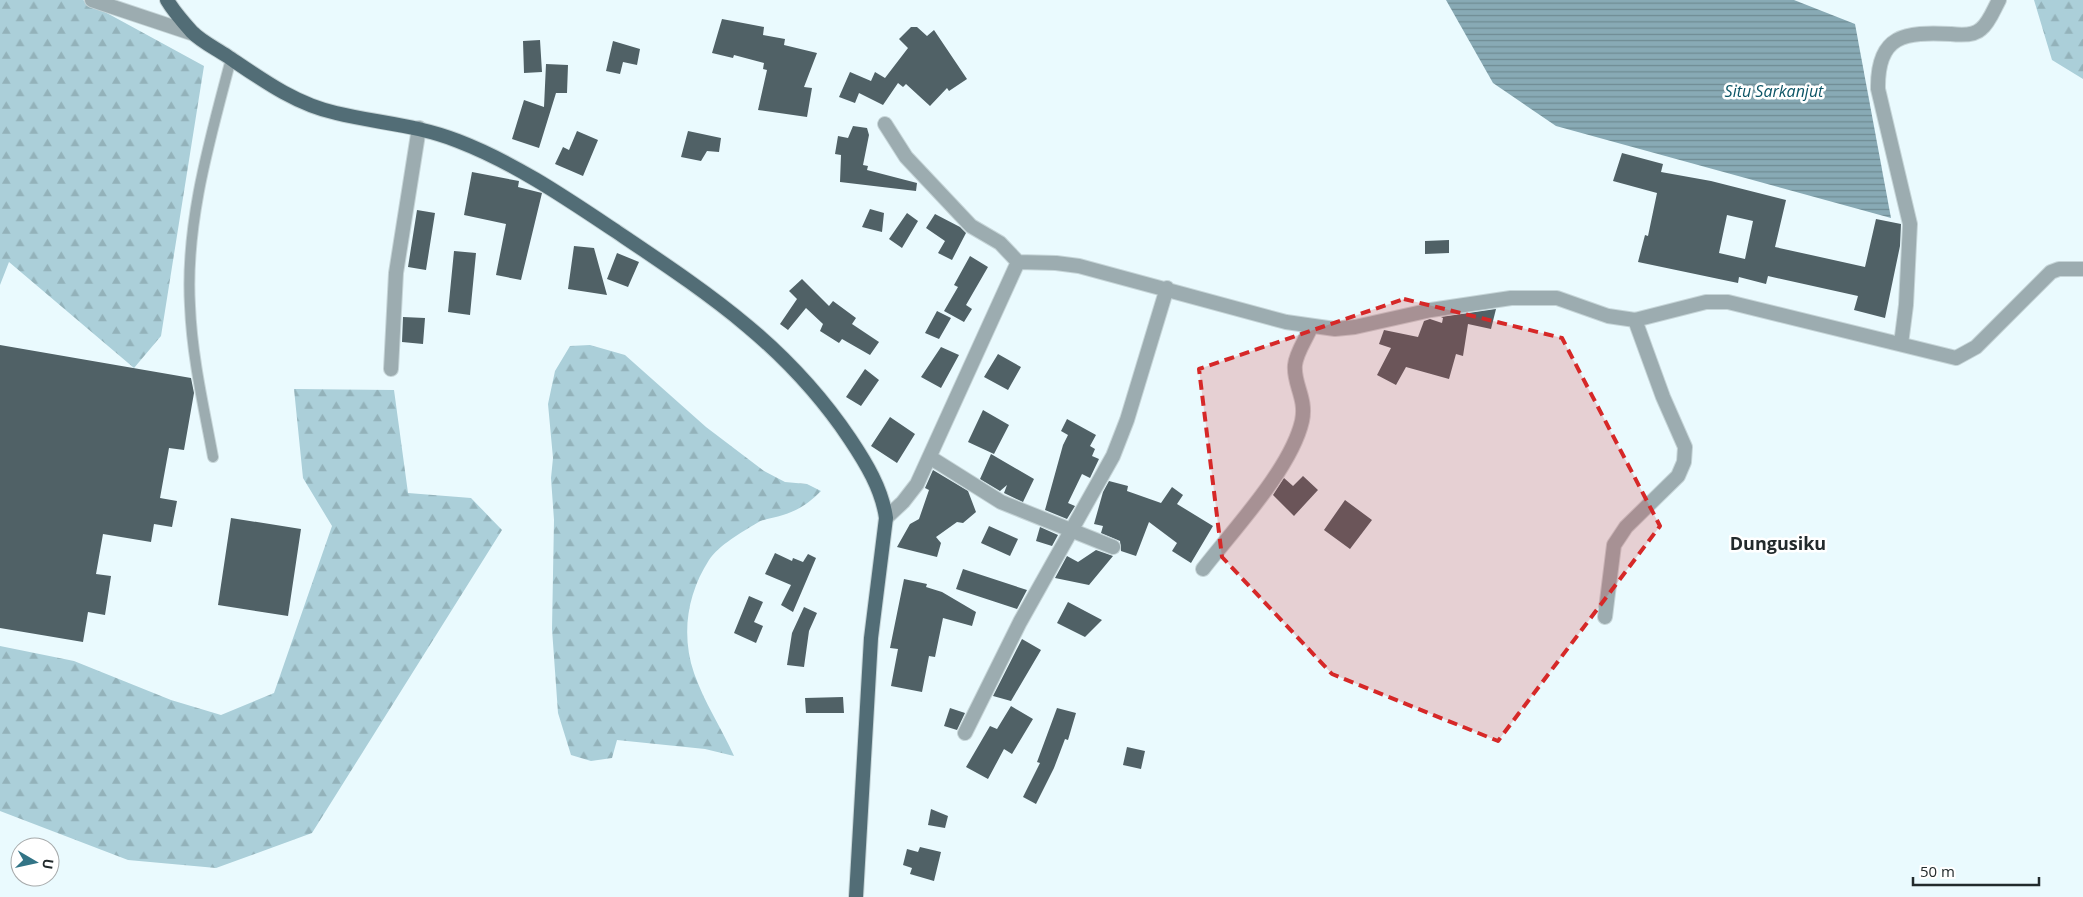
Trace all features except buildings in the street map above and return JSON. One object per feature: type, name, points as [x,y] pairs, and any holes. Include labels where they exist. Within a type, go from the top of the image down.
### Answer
[{"type":"main road","points":[[166,0],[194,34],[280,91],[320,108],[419,128],[460,142],[510,164],[569,200],[724,306],[774,347],[799,373],[830,411],[865,462],[884,502],[886,518],[870,657],[856,897]]},
{"type":"street","points":[[92,0],[194,34]]},
{"type":"street","points":[[1901,344],[1906,304],[1910,224],[1878,89],[1878,70],[1881,57],[1890,45],[1900,38],[1921,32],[1964,34],[1977,32],[1982,29],[1999,0]]},
{"type":"street","points":[[885,124],[906,157],[971,226],[1000,243],[1018,262],[1080,266],[1311,327],[1355,327],[1430,310],[1535,296],[1558,298],[1608,316],[1635,320],[1706,302],[1728,302],[1956,358],[1968,353],[2051,272],[2059,269],[2083,269]]},
{"type":"street","points":[[390,369],[396,273],[419,128]]},
{"type":"street","points":[[886,518],[904,502],[917,484],[1018,262]]},
{"type":"street","points":[[965,733],[1020,622],[1121,438],[1168,288]]},
{"type":"street","points":[[1605,617],[1614,545],[1626,527],[1678,476],[1684,462],[1686,447],[1663,397],[1635,320]]},
{"type":"street","points":[[1203,570],[1275,474],[1299,432],[1303,403],[1295,364],[1311,327]]},
{"type":"street","points":[[930,458],[1001,502],[1071,532],[1113,547]]},
{"type":"lane","points":[[213,457],[196,362],[190,306],[192,238],[210,136],[232,59]]},
{"type":"highlighted area","points":[[1404,299],[1562,338],[1660,526],[1498,741],[1332,674],[1222,557],[1199,369]]},
{"type":"green space","points":[[0,0],[83,0],[204,66],[161,336],[134,368],[9,262],[0,285]]},
{"type":"green space","points":[[2034,0],[2083,0],[2083,79],[2052,60]]},
{"type":"green space","points":[[590,345],[625,355],[706,427],[764,471],[785,482],[807,484],[821,491],[808,503],[789,513],[760,521],[713,554],[702,573],[691,601],[687,630],[690,659],[703,694],[734,756],[705,749],[617,740],[612,758],[591,761],[571,755],[558,713],[552,629],[554,520],[551,478],[553,458],[548,404],[555,371],[570,346]]},
{"type":"green space","points":[[294,389],[394,390],[408,493],[471,498],[502,530],[312,833],[216,868],[128,860],[0,811],[0,646],[74,661],[171,700],[221,715],[274,693],[332,526],[303,478]]},
{"type":"water","name":"Situ Sarkanjut","points":[[1446,0],[1794,0],[1855,24],[1891,218],[1556,126],[1493,83]]},
{"type":"district","name":"Dungusiku","points":[[1778,543]]}]
